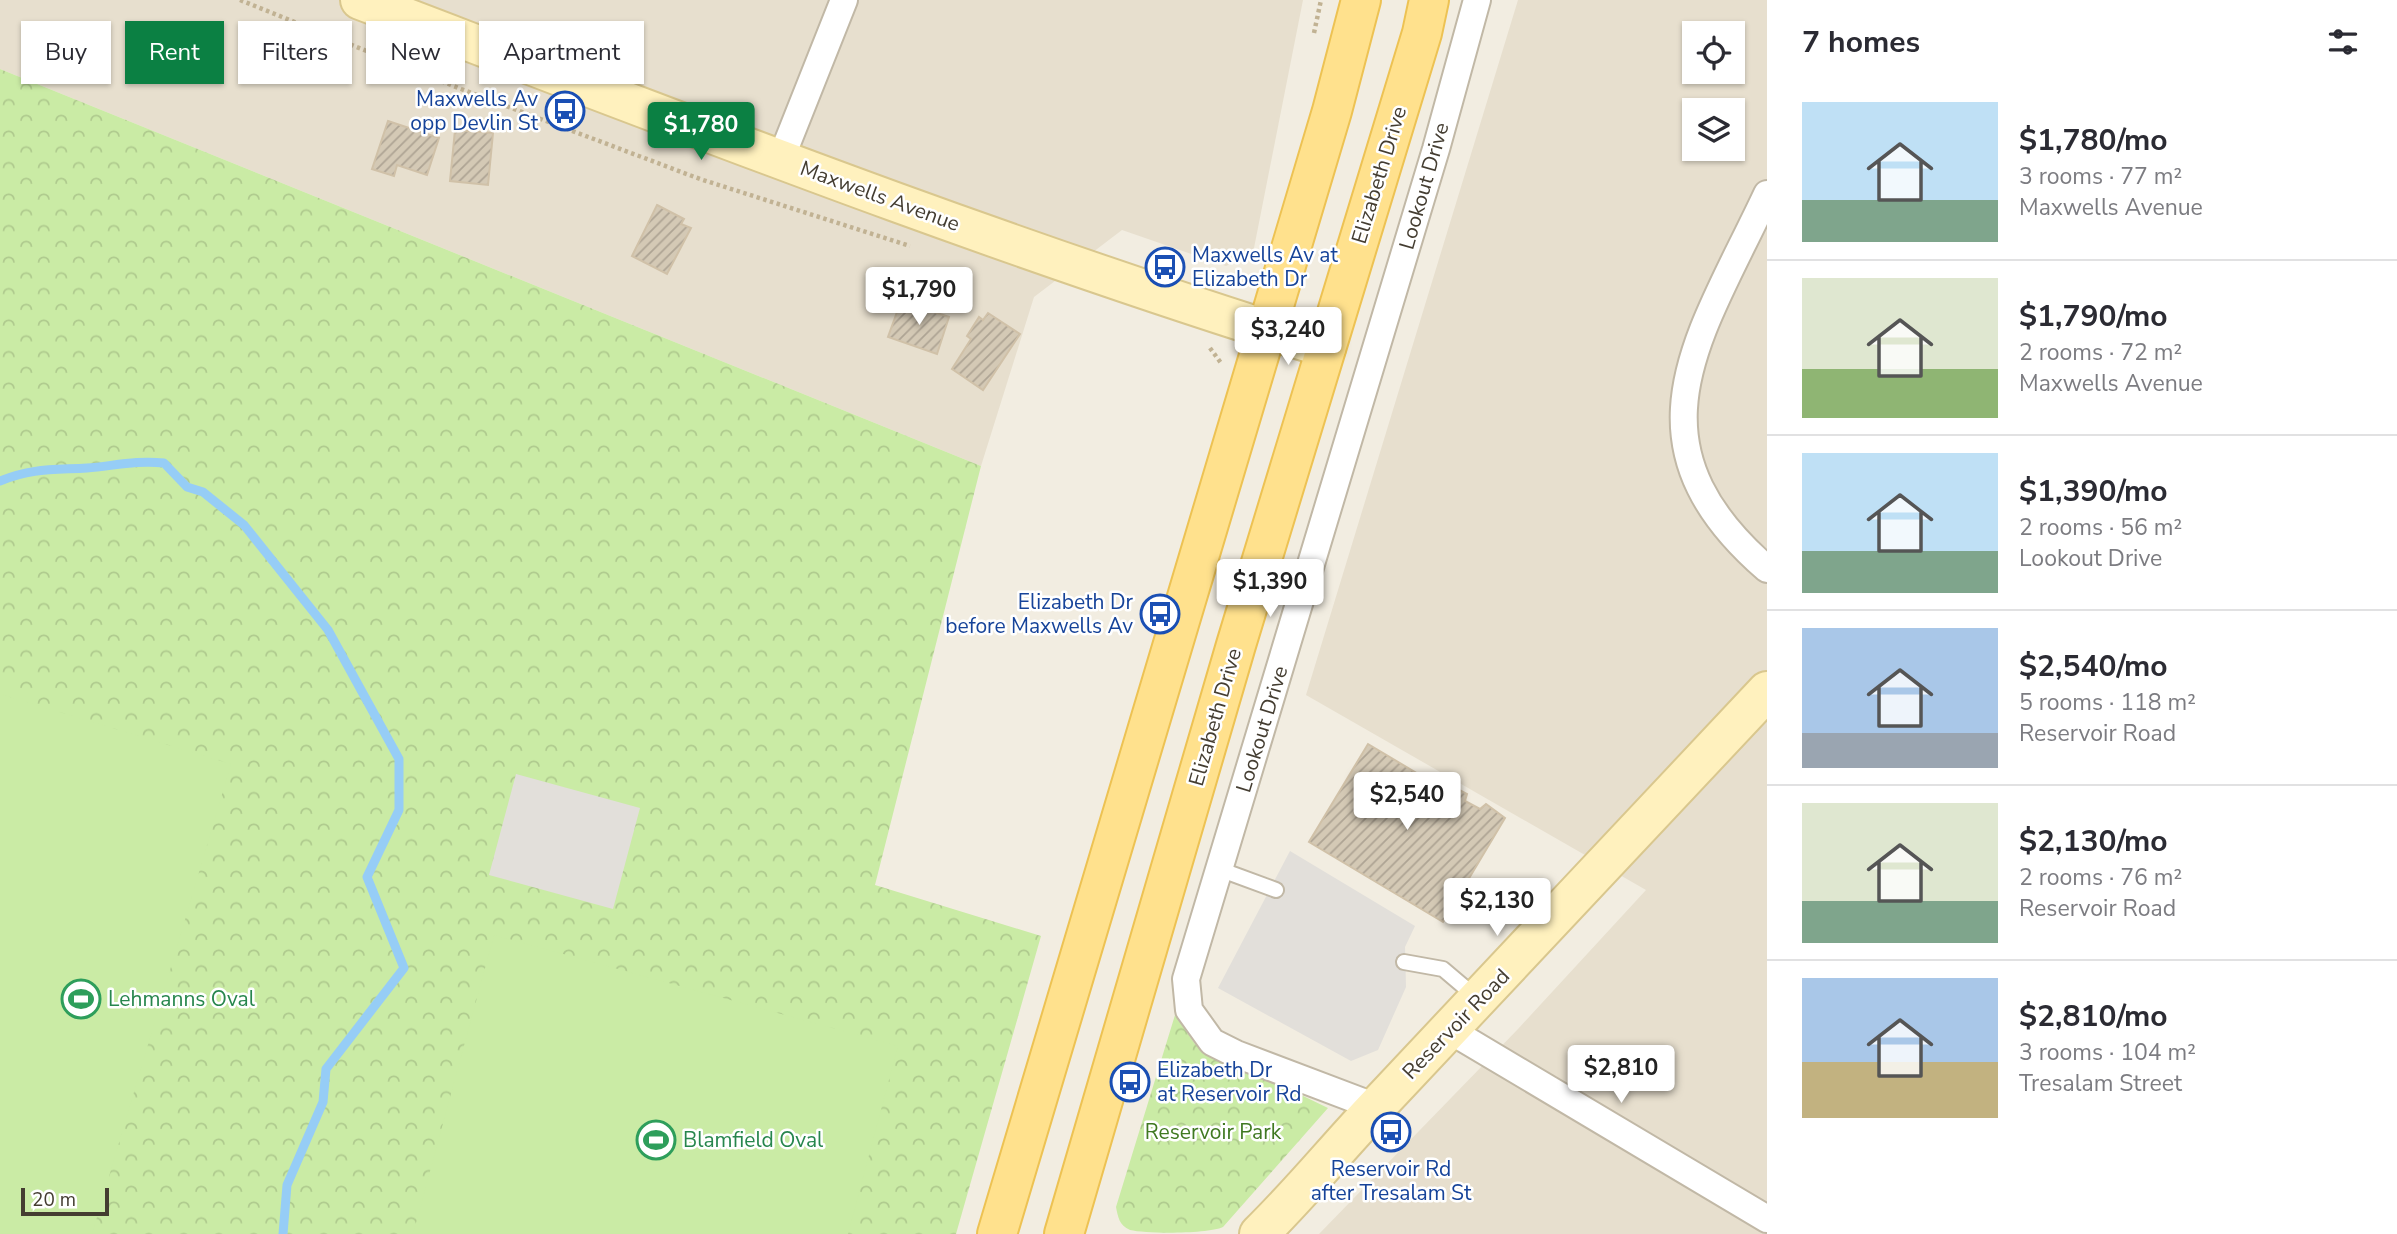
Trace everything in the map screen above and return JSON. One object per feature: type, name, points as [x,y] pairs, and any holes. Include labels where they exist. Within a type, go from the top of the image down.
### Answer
[{"type":"main road","points":[[997,1234],[1332,111],[1361,0]]},
{"type":"main road","name":"Elizabeth Drive","points":[[1064,1234],[1326,348],[1415,59],[1429,0]]},
{"type":"street","name":"Maxwells Avenue","points":[[360,0],[780,161],[1266,330],[1326,348]]},
{"type":"street","points":[[780,161],[844,0]]},
{"type":"street","name":"Lookout Drive","points":[[1376,1107],[1212,1042],[1195,1022],[1185,995],[1186,979],[1436,149],[1477,0]]},
{"type":"street","points":[[1767,194],[1694,351],[1684,385],[1683,422],[1688,461],[1703,497],[1722,524],[1767,569]]},
{"type":"street","name":"Reservoir Road","points":[[1259,1234],[1323,1170],[1376,1107],[1451,1031],[1767,691]]},
{"type":"street","points":[[1451,1031],[1767,1219]]},
{"type":"street","points":[[1759,1234],[1767,1226]]},
{"type":"lane","points":[[1219,869],[1276,890]]},
{"type":"lane","points":[[1404,962],[1443,969],[1480,1000]]},
{"type":"path","points":[[240,0],[474,94],[700,179],[923,250]]},
{"type":"path","points":[[1199,344],[1211,348],[1224,366]]},
{"type":"shaded area","points":[[0,0],[1303,0],[1253,253],[1226,266],[1122,230],[1034,297],[981,466],[37,84],[111,84],[111,21],[21,21],[21,77],[0,69]]},
{"type":"shaded area","points":[[1518,0],[1767,0],[1767,1234],[1319,1234],[1518,1029],[1646,890],[1306,695]]},
{"type":"shaded area","points":[[516,774],[640,808],[613,909],[489,875]]},
{"type":"shaded area","points":[[1290,851],[1415,926],[1405,947],[1406,987],[1378,1050],[1351,1061],[1218,988]]},
{"type":"green space","points":[[0,69],[21,77],[21,84],[37,84],[981,466],[875,885],[1041,936],[956,1234],[0,1234]]},
{"type":"green space","name":"Lehmanns Oval","points":[[0,694],[231,764],[92,1234],[0,1234]]},
{"type":"green space","name":"Blamfield Oval","points":[[494,935],[898,1046],[848,1234],[413,1234]]},
{"type":"green space","name":"Reservoir Park","points":[[1175,1015],[1195,1044],[1328,1108],[1223,1227],[1177,1233],[1130,1230],[1121,1223],[1116,1207]]},
{"type":"building","points":[[388,121],[439,138],[427,175],[397,165],[394,176],[372,169]]},
{"type":"building","points":[[455,130],[493,133],[488,185],[450,181]]},
{"type":"building","points":[[657,205],[684,219],[681,224],[691,228],[667,274],[632,256]]},
{"type":"building","points":[[901,301],[949,317],[937,354],[888,337]]},
{"type":"building","points":[[988,313],[1020,334],[983,390],[952,369],[971,339],[967,336],[979,317],[983,320]]},
{"type":"building","points":[[1368,744],[1445,790],[1450,785],[1467,794],[1465,801],[1480,809],[1486,804],[1505,818],[1443,922],[1309,842]]},
{"type":"waterway","points":[[0,481],[43,470],[164,463],[187,487],[203,492],[244,525],[328,630],[399,759],[399,810],[367,877],[404,968],[326,1069],[323,1102],[287,1185],[283,1234]]},
{"type":"place","name":"Maxwells Av opp Devlin St","points":[[565,111]]},
{"type":"place","name":"Maxwells Av at Elizabeth Dr","points":[[1165,267]]},
{"type":"place","name":"Elizabeth Dr before Maxwells Av","points":[[1160,614]]},
{"type":"place","name":"Lehmanns Oval","points":[[81,999]]},
{"type":"place","name":"Elizabeth Dr at Reservoir Rd","points":[[1130,1082]]},
{"type":"place","name":"Reservoir Rd after Tresalam St","points":[[1391,1132]]},
{"type":"place","name":"Blamfield Oval","points":[[656,1140]]}]
